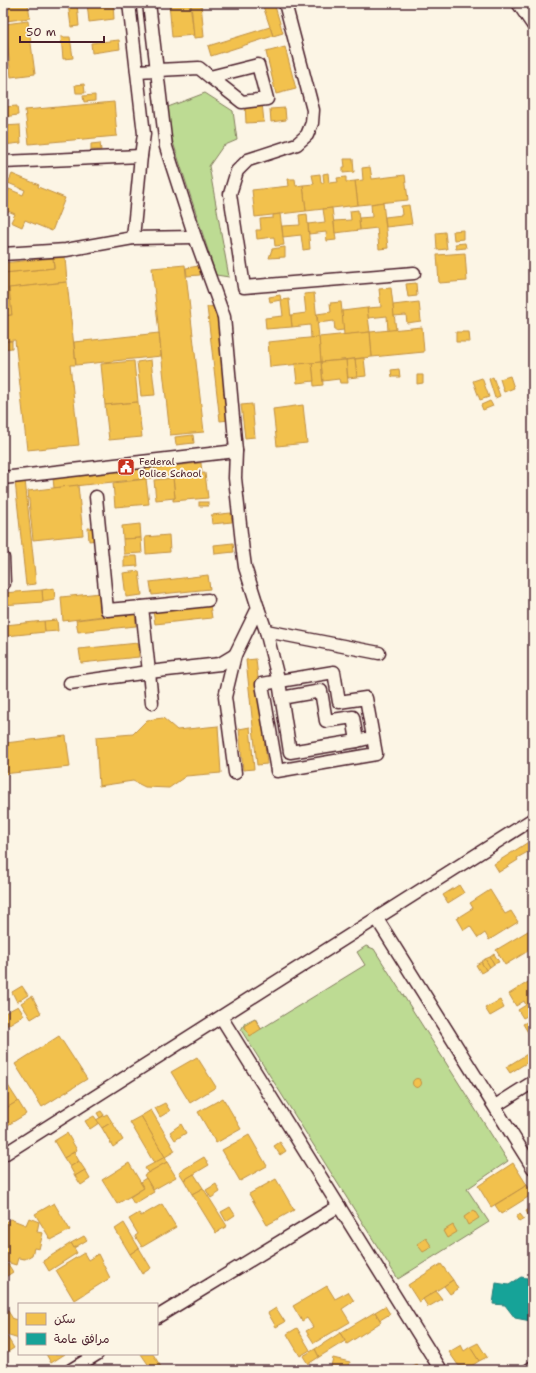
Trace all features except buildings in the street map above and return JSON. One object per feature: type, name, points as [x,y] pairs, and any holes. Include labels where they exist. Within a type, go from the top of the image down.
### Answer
[{"type":"street","points":[[129,3],[144,134],[140,156],[134,238]]},
{"type":"street","points":[[149,3],[166,147],[194,237],[224,317],[236,451],[235,478],[245,567],[266,631],[279,682],[290,752],[373,737]]},
{"type":"street","points":[[285,3],[313,110],[312,123],[307,135],[297,144],[248,160],[237,171],[230,194],[244,287],[414,273]]},
{"type":"street","points":[[518,3],[533,26]]},
{"type":"street","points":[[137,71],[199,68],[210,77]]},
{"type":"street","points":[[3,162],[140,156]]},
{"type":"street","points":[[3,254],[66,250],[134,238],[194,237]]},
{"type":"street","points":[[3,478],[236,451]]},
{"type":"street","points":[[96,497],[107,610],[208,600]]},
{"type":"street","points":[[3,558],[4,583]]},
{"type":"street","points":[[142,607],[152,703]]},
{"type":"street","points":[[235,773],[225,697],[235,656],[258,608]]},
{"type":"street","points":[[266,631],[379,653]]},
{"type":"street","points":[[70,683],[220,664],[235,656]]},
{"type":"street","points":[[334,672],[339,702],[366,698],[376,754],[277,771],[262,684],[279,682],[334,672]]},
{"type":"street","points":[[281,698],[321,691],[326,721],[353,717],[357,741]]},
{"type":"street","points":[[3,1155],[533,819]]},
{"type":"street","points":[[377,918],[533,1168]]},
{"type":"street","points":[[221,1017],[441,1370]]},
{"type":"street","points":[[495,1106],[533,1082]]},
{"type":"street","points":[[158,1317],[339,1206]]},
{"type":"street","points":[[71,1370],[95,1355]]},
{"type":"street","points":[[529,1370],[533,1367]]},
{"type":"green space","points":[[205,93],[233,111],[237,140],[223,146],[209,166],[229,277],[216,275],[170,133],[168,107]]},
{"type":"green space","points":[[366,946],[374,949],[508,1161],[467,1189],[489,1222],[398,1279],[241,1030],[245,1023],[255,1018],[261,1029],[365,965],[357,952]]},
{"type":"place","name":"Federal Police School","points":[[126,467]]}]
